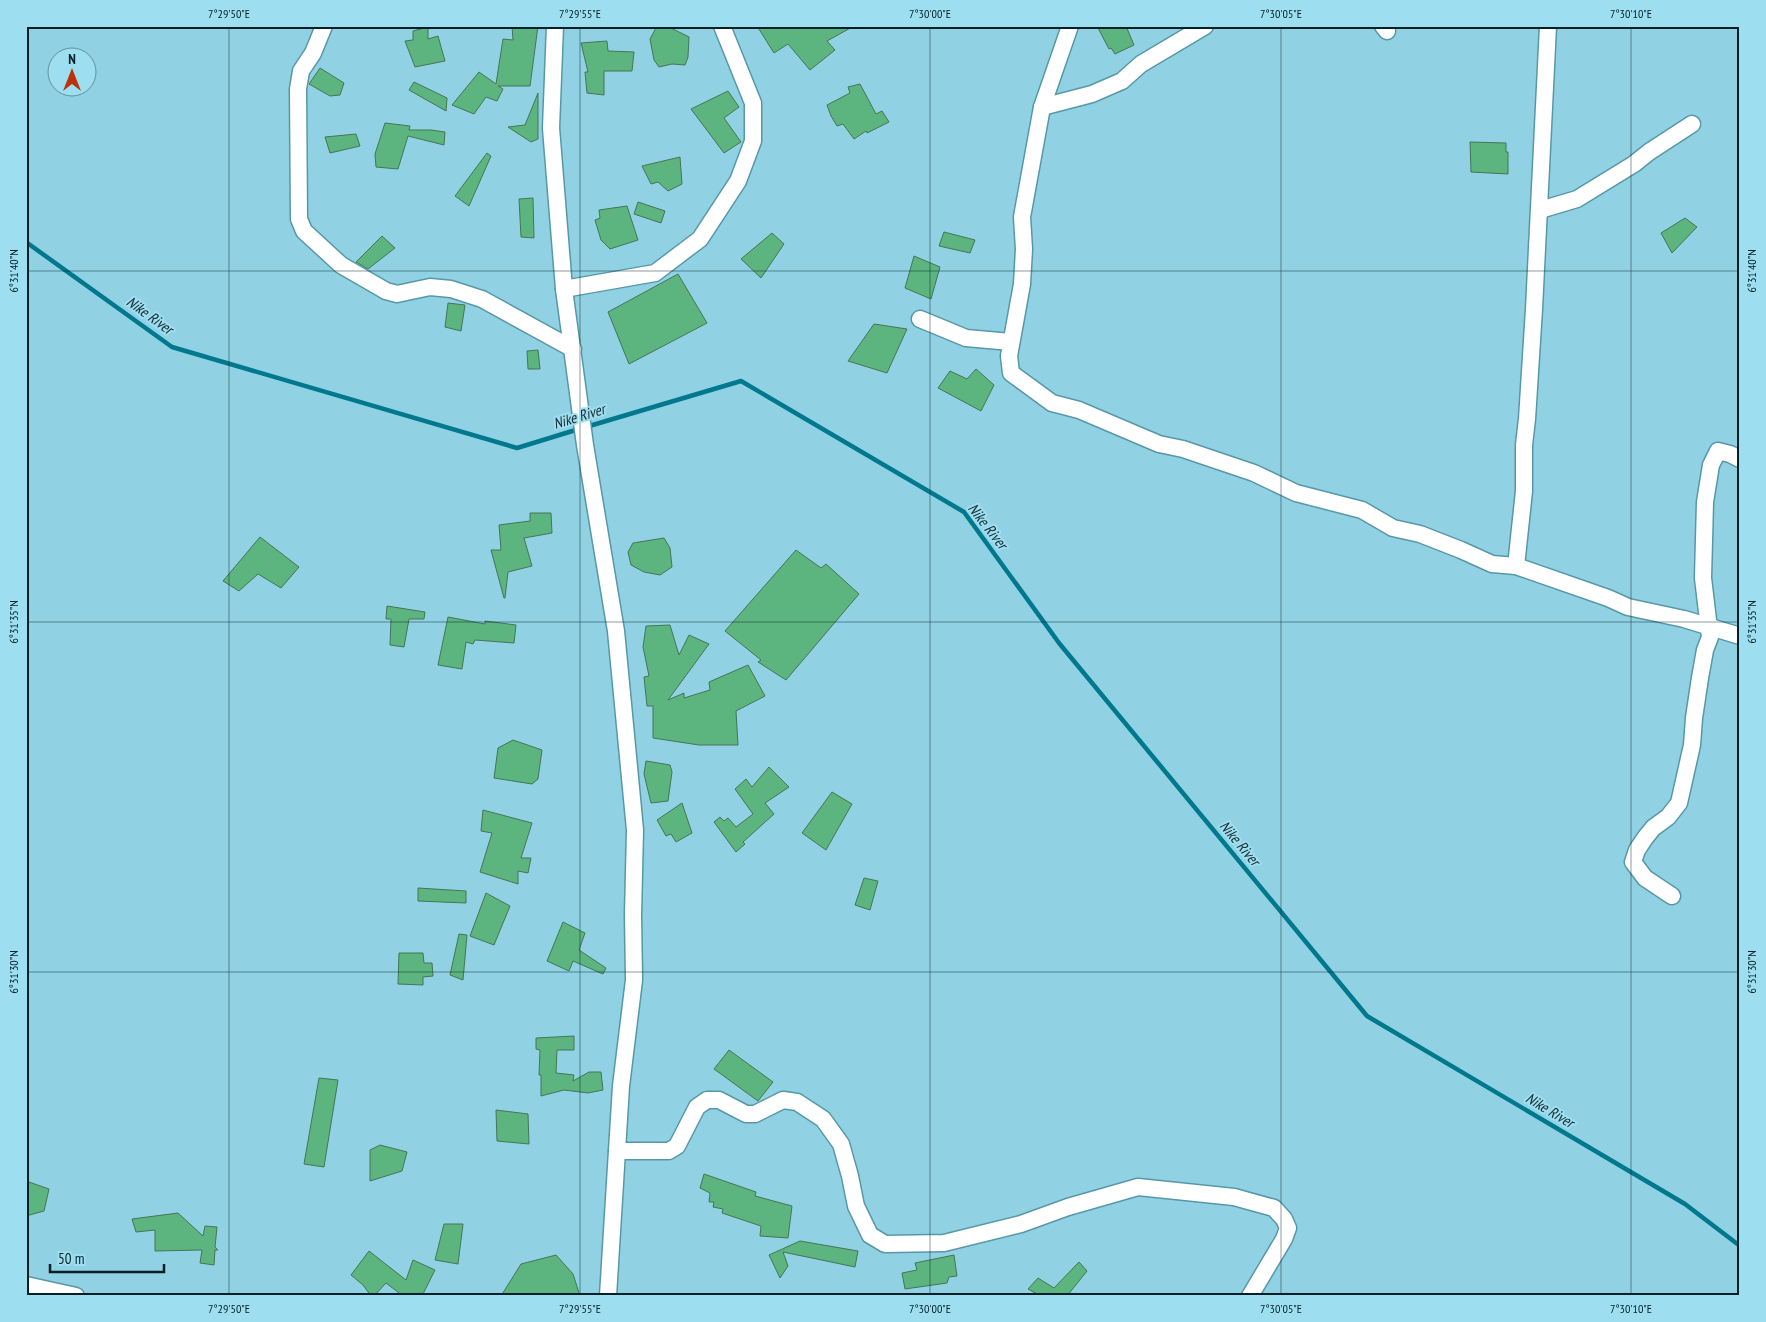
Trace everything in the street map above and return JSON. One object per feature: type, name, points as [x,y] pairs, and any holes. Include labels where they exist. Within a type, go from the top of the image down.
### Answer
[{"type":"street","points":[[324,26],[313,53],[301,71],[298,89],[299,219],[304,231],[341,264],[386,291],[397,294],[430,287],[451,289],[482,299],[573,349]]},
{"type":"street","points":[[555,26],[551,128],[564,289],[585,445],[616,631],[635,830],[634,980],[621,1086],[608,1296]]},
{"type":"street","points":[[564,289],[654,273],[700,238],[738,182],[753,141],[753,103],[722,26]]},
{"type":"street","points":[[1070,26],[1042,107],[1022,217],[1024,249],[1022,284],[1009,356],[1011,373],[1052,403],[1080,410],[1159,444],[1183,449],[1254,473],[1296,493],[1362,510],[1393,528],[1436,540],[1492,564],[1516,566],[1608,598],[1628,607],[1684,619],[1740,636]]},
{"type":"street","points":[[1042,107],[1092,94],[1122,81],[1141,64],[1171,48],[1205,26]]},
{"type":"street","points":[[1516,566],[1524,491],[1524,445],[1540,210],[1541,149],[1548,26]]},
{"type":"street","points":[[1540,210],[1577,199],[1634,164],[1692,124]]},
{"type":"street","points":[[920,319],[966,338],[1011,342]]},
{"type":"street","points":[[1672,896],[1645,878],[1633,862],[1637,850],[1645,838],[1653,828],[1668,817],[1679,803],[1692,745],[1694,718],[1705,650],[1710,637],[1703,578],[1704,517],[1708,477],[1711,465],[1718,451],[1740,459]]},
{"type":"street","points":[[617,1151],[669,1151],[678,1146],[697,1106],[707,1100],[719,1100],[746,1114],[755,1114],[783,1100],[797,1102],[823,1119],[841,1144],[856,1206],[870,1235],[885,1244],[944,1243],[1021,1224],[1068,1207],[1138,1187],[1234,1197],[1274,1208],[1284,1219],[1288,1228],[1284,1239],[1250,1296]]},
{"type":"street","points":[[26,1285],[76,1296]]},
{"type":"building","points":[[512,26],[538,26],[530,86],[498,86],[503,89],[497,101],[486,97],[474,114],[452,105],[479,72],[496,84],[503,39],[513,40]]},
{"type":"building","points":[[657,26],[669,27],[689,37],[688,57],[685,65],[672,64],[659,67],[654,60],[650,39]]},
{"type":"building","points":[[757,26],[854,26],[827,41],[835,50],[810,70],[788,44],[774,53]]},
{"type":"building","points":[[1097,26],[1126,26],[1134,45],[1115,54],[1111,48],[1109,49]]},
{"type":"building","points":[[428,27],[428,39],[438,36],[445,61],[415,67],[405,41],[413,40],[413,31]]},
{"type":"building","points":[[607,41],[608,51],[634,52],[632,71],[604,71],[604,95],[587,93],[585,72],[588,72],[581,43]]},
{"type":"building","points":[[320,68],[344,83],[340,95],[330,96],[309,84]]},
{"type":"building","points":[[414,82],[447,98],[446,111],[409,90]]},
{"type":"building","points":[[860,84],[876,114],[882,111],[889,122],[867,133],[866,131],[854,139],[843,124],[837,126],[827,105],[850,93],[848,87]]},
{"type":"building","points":[[728,91],[739,107],[724,118],[741,142],[724,153],[691,109]]},
{"type":"building","points":[[538,93],[538,139],[531,142],[508,127],[525,125]]},
{"type":"building","points":[[385,123],[410,126],[409,130],[445,132],[444,145],[408,136],[398,169],[376,167],[375,154]]},
{"type":"building","points":[[356,134],[360,146],[330,153],[325,137]]},
{"type":"building","points":[[1470,142],[1506,143],[1508,174],[1471,172]]},
{"type":"building","points":[[487,153],[491,156],[469,206],[455,196]]},
{"type":"building","points":[[680,157],[682,184],[668,191],[658,182],[651,184],[642,166]]},
{"type":"building","points":[[533,198],[534,238],[521,237],[519,199]]},
{"type":"building","points":[[638,202],[665,211],[661,223],[634,214]]},
{"type":"building","points":[[627,206],[638,240],[610,249],[601,240],[595,220],[600,218],[599,210]]},
{"type":"building","points":[[1685,218],[1697,227],[1672,253],[1661,233]]},
{"type":"building","points":[[944,232],[975,240],[970,253],[939,246]]},
{"type":"building","points":[[772,233],[784,244],[761,278],[741,259]]},
{"type":"building","points":[[382,236],[395,248],[368,269],[356,262]]},
{"type":"building","points":[[914,256],[940,267],[931,299],[905,288]]},
{"type":"building","points":[[678,274],[707,323],[629,364],[608,312]]},
{"type":"building","points":[[448,303],[465,305],[461,331],[445,327]]},
{"type":"building","points":[[874,324],[907,329],[887,373],[848,361]]},
{"type":"building","points":[[538,350],[540,369],[528,369],[527,351]]},
{"type":"building","points":[[976,369],[994,385],[981,411],[938,388],[950,371],[967,379]]},
{"type":"building","points":[[530,513],[551,513],[552,533],[524,538],[532,566],[508,572],[504,598],[491,550],[501,550],[499,525],[530,521]]},
{"type":"building","points":[[260,537],[299,567],[281,588],[258,574],[239,591],[223,581]]},
{"type":"building","points":[[664,538],[670,548],[672,567],[660,575],[644,572],[631,565],[628,552],[633,543]]},
{"type":"building","points":[[796,550],[821,568],[826,564],[859,594],[786,680],[758,662],[761,660],[725,631]]},
{"type":"building","points":[[387,606],[425,612],[424,619],[409,619],[404,647],[390,645],[391,619],[386,619]]},
{"type":"building","points":[[448,617],[485,624],[485,621],[516,625],[514,643],[475,640],[473,644],[466,642],[462,669],[438,665]]},
{"type":"building","points":[[670,625],[679,655],[689,635],[709,644],[668,700],[684,693],[684,698],[710,690],[709,682],[748,665],[765,696],[736,711],[738,745],[699,745],[653,738],[653,706],[647,706],[644,677],[649,676],[643,647],[646,626]]},
{"type":"building","points":[[513,740],[542,750],[538,779],[532,784],[494,778],[498,748]]},
{"type":"building","points":[[646,761],[670,765],[672,772],[668,801],[651,803],[644,774]]},
{"type":"building","points":[[769,767],[789,787],[765,803],[774,814],[743,842],[745,844],[736,852],[714,822],[720,817],[724,821],[728,818],[736,827],[753,814],[735,789],[746,779],[752,787]]},
{"type":"building","points":[[832,792],[852,804],[826,850],[802,833]]},
{"type":"building","points":[[682,803],[692,833],[676,842],[671,834],[666,836],[657,820]]},
{"type":"building","points":[[483,810],[532,823],[521,858],[531,858],[528,873],[518,871],[518,884],[480,872],[492,833],[481,831]]},
{"type":"building","points":[[864,878],[878,881],[870,910],[855,905]]},
{"type":"building","points":[[418,888],[466,891],[466,903],[418,901]]},
{"type":"building","points":[[486,893],[510,906],[494,945],[470,936]]},
{"type":"building","points":[[563,922],[585,933],[579,950],[606,968],[603,974],[573,961],[569,971],[547,961]]},
{"type":"building","points":[[459,934],[467,935],[463,980],[450,975]]},
{"type":"building","points":[[399,953],[423,953],[424,963],[432,963],[433,976],[423,977],[423,985],[398,984]]},
{"type":"building","points":[[574,1036],[574,1050],[557,1050],[556,1073],[574,1075],[573,1081],[589,1072],[601,1072],[603,1090],[588,1093],[564,1090],[541,1096],[541,1075],[539,1075],[540,1050],[536,1049],[536,1038]]},
{"type":"building","points":[[729,1050],[773,1082],[758,1101],[714,1069]]},
{"type":"building","points":[[319,1078],[338,1080],[324,1167],[304,1164]]},
{"type":"building","points":[[496,1110],[528,1114],[529,1144],[497,1141]]},
{"type":"building","points":[[380,1145],[407,1152],[402,1171],[370,1181],[370,1150]]},
{"type":"building","points":[[704,1174],[756,1192],[755,1196],[792,1206],[788,1238],[760,1236],[761,1226],[722,1213],[723,1209],[713,1207],[714,1202],[709,1202],[710,1193],[700,1188]]},
{"type":"building","points":[[26,1181],[49,1189],[44,1211],[26,1216]]},
{"type":"building","points":[[178,1213],[203,1236],[205,1226],[217,1227],[215,1247],[218,1250],[215,1250],[214,1265],[200,1263],[202,1250],[155,1251],[155,1230],[136,1232],[132,1219]]},
{"type":"building","points":[[444,1224],[463,1224],[458,1264],[435,1260]]},
{"type":"building","points":[[800,1241],[858,1251],[855,1267],[783,1252],[788,1266],[780,1278],[769,1255]]},
{"type":"building","points":[[369,1251],[406,1280],[413,1260],[435,1270],[422,1296],[403,1296],[386,1283],[374,1296],[371,1296],[363,1285],[351,1275]]},
{"type":"building","points":[[556,1255],[573,1274],[580,1296],[501,1296],[521,1264]]},
{"type":"building","points":[[954,1255],[957,1276],[949,1277],[947,1283],[905,1289],[902,1273],[917,1270],[915,1263]]},
{"type":"building","points":[[1079,1262],[1087,1271],[1067,1296],[1041,1296],[1028,1289],[1038,1278],[1054,1288]]},
{"type":"waterway","name":"Nike River","points":[[26,242],[172,347],[517,448],[579,429]]},
{"type":"waterway","name":"Nike River","points":[[586,427],[741,381],[964,512],[1059,643],[1367,1016],[1685,1204],[1740,1246]]}]
